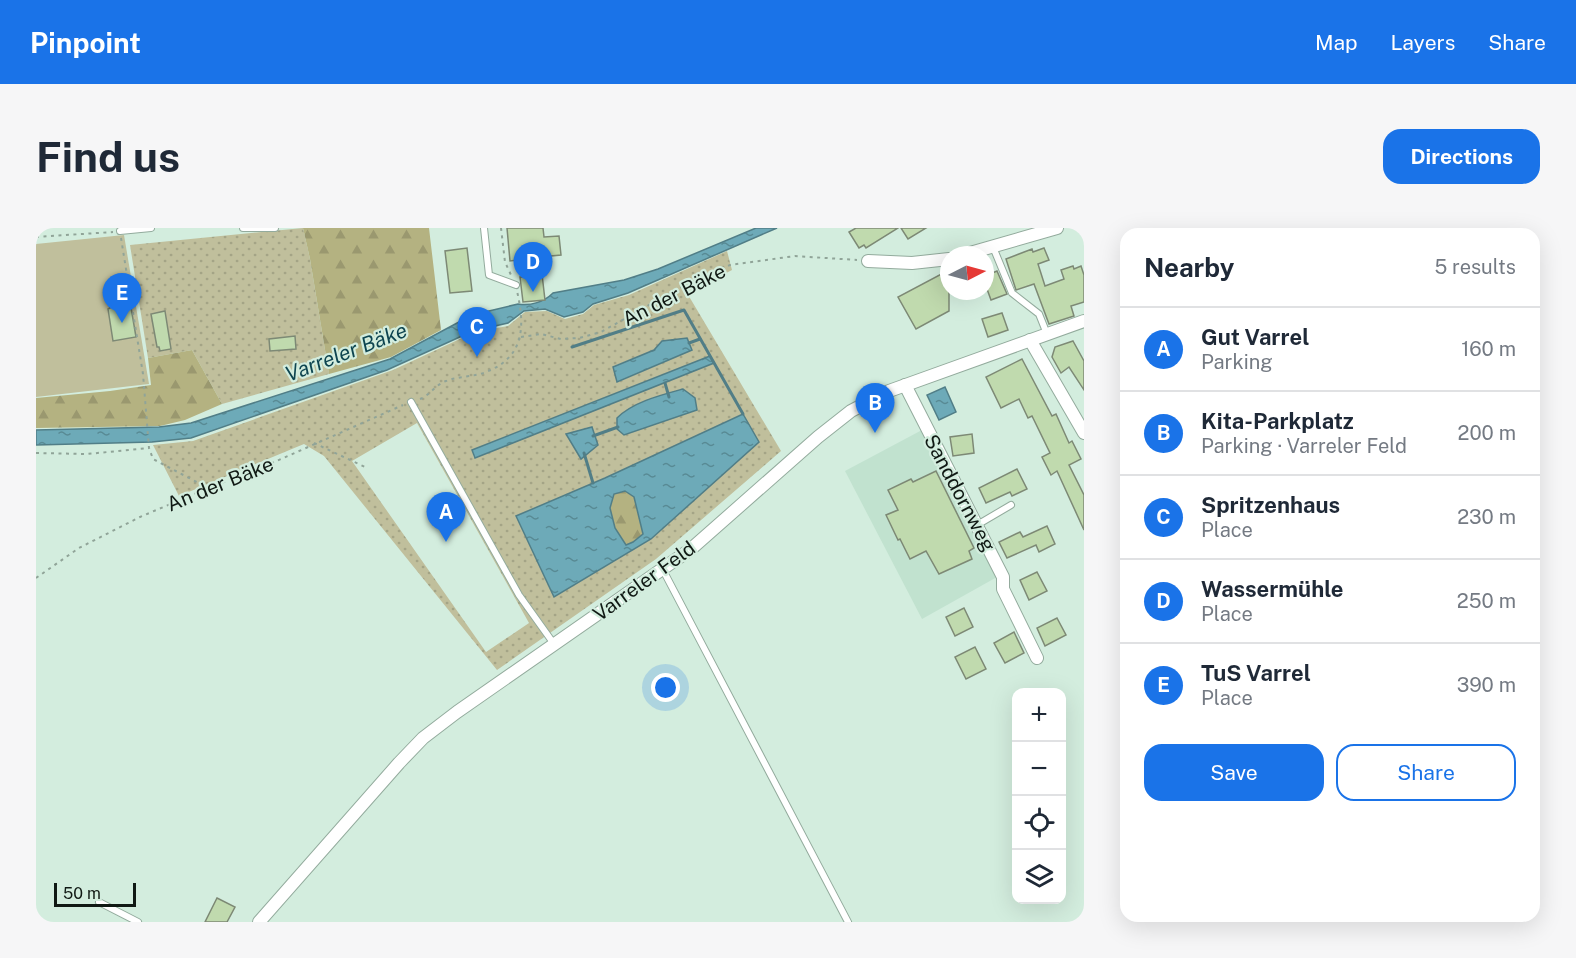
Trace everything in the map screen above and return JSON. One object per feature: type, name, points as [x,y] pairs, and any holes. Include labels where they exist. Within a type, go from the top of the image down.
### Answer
[{"type":"street","points":[[993,246],[1057,228]]},
{"type":"street","points":[[868,261],[912,263],[940,260]]},
{"type":"street","name":"Varreler Feld","points":[[260,922],[332,838],[423,738],[448,718],[663,570],[699,542],[818,437],[851,411],[889,391],[1084,321]]},
{"type":"street","points":[[1030,340],[1084,433]]},
{"type":"street","name":"Sanddornweg","points":[[905,385],[1003,577],[1005,604],[1037,658]]},
{"type":"lane","points":[[120,231],[151,228]]},
{"type":"lane","points":[[243,228],[275,228]]},
{"type":"lane","points":[[483,228],[489,275],[516,285]]},
{"type":"lane","points":[[994,248],[1012,293],[1039,314],[1047,334]]},
{"type":"lane","points":[[411,402],[519,596],[554,644]]},
{"type":"lane","points":[[977,525],[1011,505]]},
{"type":"lane","points":[[663,570],[848,922]]},
{"type":"lane","points":[[99,902],[138,922]]},
{"type":"path","points":[[423,398],[445,381],[487,372],[513,353],[521,337],[520,303],[516,285],[505,262],[501,228]]},
{"type":"path","points":[[36,237],[120,231],[143,374],[146,424],[153,459],[208,488]]},
{"type":"path","name":"An der Bäke","points":[[521,337],[541,334],[561,339],[579,338],[601,332],[683,286],[730,265],[795,256],[868,261]]},
{"type":"path","name":"An der Bäke","points":[[36,578],[79,548],[140,517],[263,467],[411,402]]},
{"type":"path","points":[[314,443],[365,467]]},
{"type":"path","points":[[36,453],[87,453],[149,447]]},
{"type":"shaded area","points":[[303,228],[329,374],[222,404],[192,350],[148,358],[130,245]],"holes":[[[165,312],[171,349],[160,351],[157,347],[151,314]]]},
{"type":"shaded area","points":[[124,235],[149,384],[36,397],[36,244]]},
{"type":"shaded area","points":[[727,251],[732,270],[687,293],[781,451],[656,559],[497,670],[324,456],[304,444],[179,496],[153,445],[193,441],[393,370],[475,332],[508,326],[525,312],[547,311],[565,319],[583,314],[594,305],[629,295]],"holes":[[[654,350],[692,350],[618,382],[614,366]],[[710,356],[713,363],[474,458],[472,450]],[[743,414],[758,442],[651,539],[554,597],[517,516]],[[417,423],[529,623],[486,652],[352,461]]]},
{"type":"shaded area","points":[[922,430],[997,577],[922,619],[845,471]]},
{"type":"green space","points":[[303,228],[429,228],[441,330],[391,357],[329,374]]},
{"type":"green space","points":[[192,350],[222,404],[185,420],[160,426],[36,428],[36,398],[151,385],[148,358]]},
{"type":"green space","points":[[625,491],[634,497],[643,534],[626,545],[615,528],[610,508],[614,494]]},
{"type":"water","points":[[756,228],[777,228],[628,293],[593,304],[583,312],[564,317],[545,309],[524,311],[508,323],[473,331],[387,370],[191,438],[152,442],[36,445],[36,430],[159,427],[191,423],[390,359],[472,315],[518,304],[537,303],[553,293],[624,280],[658,269]]},
{"type":"water","points":[[687,338],[692,350],[617,382],[613,367],[654,350],[662,341]]},
{"type":"water","points":[[710,356],[714,363],[475,458],[472,450]]},
{"type":"water","points":[[945,387],[956,412],[939,420],[927,395]]},
{"type":"water","points":[[683,389],[695,398],[697,410],[624,435],[617,429],[617,418],[624,412],[648,400]]},
{"type":"water","points":[[743,414],[759,442],[651,539],[554,597],[516,516],[605,478]],"holes":[[[625,491],[634,497],[643,534],[626,545],[615,528],[610,508],[614,494]]]},
{"type":"water","points":[[592,427],[598,445],[581,459],[566,434]]},
{"type":"building","points":[[507,228],[543,228],[544,237],[559,236],[561,255],[540,257],[545,300],[523,302],[520,277],[527,277],[525,259],[510,261]]},
{"type":"building","points":[[856,228],[898,228],[866,248],[864,245],[859,248],[849,232]]},
{"type":"building","points":[[901,228],[926,228],[908,239]]},
{"type":"building","points":[[467,248],[472,291],[450,293],[445,251]]},
{"type":"building","points":[[1044,248],[1049,260],[1038,264],[1045,286],[1064,279],[1061,270],[1073,266],[1074,269],[1081,266],[1084,275],[1084,302],[1071,306],[1074,316],[1049,324],[1034,284],[1016,290],[1006,259],[1032,249],[1033,252]]},
{"type":"building","points":[[997,271],[1007,294],[994,299],[994,272]]},
{"type":"building","points":[[940,275],[940,300],[949,300],[949,311],[916,329],[898,297]]},
{"type":"building","points":[[127,284],[136,337],[113,341],[107,287]]},
{"type":"building","points":[[165,311],[171,349],[160,351],[157,347],[151,314]]},
{"type":"building","points":[[1002,313],[1008,330],[988,337],[982,319]]},
{"type":"building","points":[[295,336],[296,349],[270,351],[269,339]]},
{"type":"building","points":[[1073,341],[1084,361],[1084,390],[1069,367],[1061,373],[1052,357],[1055,347]]},
{"type":"building","points":[[1022,359],[1052,416],[1056,414],[1069,443],[1072,441],[1081,459],[1069,465],[1084,495],[1084,530],[1057,471],[1051,475],[1042,457],[1050,453],[1032,416],[1028,418],[1019,399],[1001,408],[986,377]]},
{"type":"building","points":[[972,434],[974,453],[953,456],[950,437]]},
{"type":"building","points":[[1017,469],[1027,489],[1012,496],[1010,492],[986,503],[979,488]]},
{"type":"building","points":[[936,471],[974,548],[969,551],[972,559],[939,574],[926,551],[910,559],[886,515],[898,510],[888,490]]},
{"type":"building","points":[[1047,526],[1055,544],[1039,552],[1036,545],[1007,558],[999,542],[1020,532],[1023,537]]},
{"type":"building","points":[[1037,572],[1047,591],[1029,600],[1020,580]]},
{"type":"building","points":[[964,608],[973,627],[955,636],[946,617]]},
{"type":"building","points":[[1057,618],[1066,635],[1045,646],[1037,628]]},
{"type":"building","points":[[1014,632],[1024,653],[1005,663],[994,643]]},
{"type":"building","points":[[975,647],[986,669],[966,679],[955,657]]},
{"type":"building","points":[[217,898],[235,907],[227,922],[205,922]]},
{"type":"waterway","points":[[572,347],[684,310],[743,414]]},
{"type":"waterway","points":[[689,343],[700,339]]},
{"type":"waterway","points":[[665,383],[669,397]]},
{"type":"waterway","points":[[593,436],[618,427]]},
{"type":"waterway","points":[[584,453],[593,483]]},
{"type":"place","name":"Wassermühle","points":[[533,292]]},
{"type":"place","name":"TuS Varrel","points":[[122,323]]},
{"type":"place","name":"Spritzenhaus","points":[[477,357]]},
{"type":"place","name":"Kita-Parkplatz","points":[[875,433]]},
{"type":"place","name":"Gut Varrel","points":[[446,542]]},
{"type":"water label","name":"Varreler Bäke","points":[[346,352]]}]
